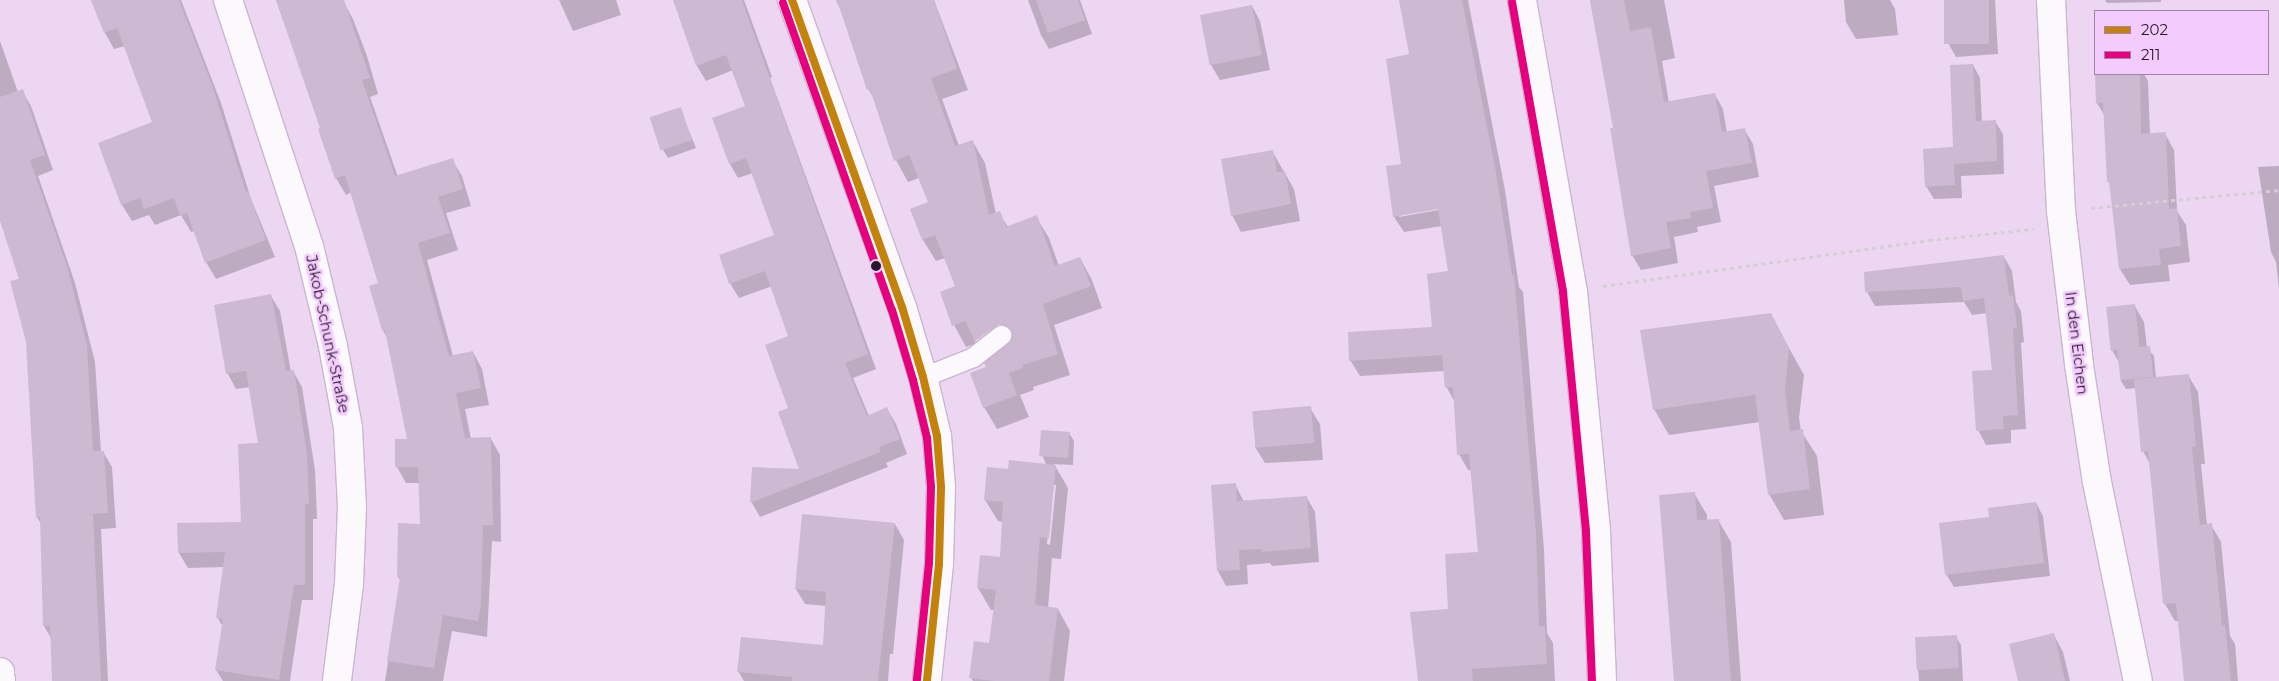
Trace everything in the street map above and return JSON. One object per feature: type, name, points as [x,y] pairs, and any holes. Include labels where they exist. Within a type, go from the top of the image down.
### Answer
[{"type":"street","name":"Jakob-Schunk-Straße","points":[[228,0],[309,246],[333,346],[348,428],[351,525],[349,584],[337,681]]},
{"type":"street","points":[[792,0],[902,307],[923,378],[937,436],[941,487],[939,564],[927,681]]},
{"type":"street","points":[[1522,0],[1573,291],[1596,531],[1602,681]]},
{"type":"street","name":"In den Eichen","points":[[2051,0],[2062,218],[2079,365],[2097,482],[2138,681]]},
{"type":"street","points":[[0,672],[1,681]]},
{"type":"lane","points":[[923,378],[973,357],[1001,335]]},
{"type":"path","points":[[1573,291],[1929,240],[2062,218],[2279,190]]},
{"type":"building","points":[[91,0],[179,0],[212,85],[246,192],[248,191],[266,240],[205,263],[187,213],[180,216],[174,198],[144,209],[140,198],[121,205],[98,143],[152,122],[117,28],[104,33]]},
{"type":"building","points":[[276,0],[344,0],[370,78],[362,80],[395,176],[453,158],[463,189],[438,197],[450,233],[418,243],[449,356],[473,351],[481,388],[456,393],[465,438],[491,437],[493,525],[483,525],[481,604],[478,621],[443,615],[434,668],[387,661],[400,577],[397,577],[398,523],[420,524],[418,467],[395,467],[395,439],[407,439],[385,330],[382,330],[369,286],[378,283],[345,175],[335,179],[318,129],[320,128]]},
{"type":"building","points":[[673,0],[742,0],[868,354],[845,363],[867,416],[887,407],[900,439],[879,447],[881,452],[750,503],[752,467],[799,469],[778,412],[788,408],[765,345],[788,336],[765,271],[729,284],[719,255],[774,235],[746,158],[729,164],[712,118],[745,106],[726,55],[696,66]]},
{"type":"building","points":[[837,0],[934,0],[957,69],[931,78],[955,146],[973,140],[989,215],[1000,211],[1006,227],[1037,215],[1055,266],[1080,257],[1091,286],[1043,304],[1058,354],[1022,365],[1023,368],[1009,373],[1017,395],[983,408],[970,373],[986,367],[984,363],[1008,344],[1012,333],[1006,325],[999,324],[975,341],[965,321],[952,326],[940,292],[955,286],[935,235],[922,240],[910,209],[928,202],[909,155],[894,161],[870,89],[867,90]]},
{"type":"building","points":[[1036,0],[1078,0],[1085,20],[1048,33]]},
{"type":"building","points":[[1399,0],[1462,0],[1496,173],[1512,275],[1514,275],[1536,533],[1539,626],[1545,626],[1547,664],[1472,669],[1473,681],[1418,681],[1410,612],[1448,609],[1445,554],[1478,552],[1469,454],[1457,455],[1453,387],[1445,388],[1442,355],[1349,361],[1348,332],[1432,327],[1427,274],[1448,271],[1438,209],[1393,217],[1386,166],[1401,164],[1386,59],[1409,54]]},
{"type":"building","points":[[1590,0],[1624,0],[1630,31],[1651,27],[1664,102],[1715,93],[1722,132],[1745,128],[1752,163],[1706,171],[1713,208],[1690,212],[1691,218],[1666,222],[1671,248],[1631,256],[1610,128],[1613,128]]},
{"type":"building","points":[[1944,0],[1989,0],[1989,44],[1944,44]]},
{"type":"building","points":[[1252,5],[1262,55],[1210,65],[1200,15]]},
{"type":"building","points":[[1973,64],[1976,121],[1996,120],[1997,161],[1954,164],[1955,185],[1925,187],[1923,149],[1953,147],[1950,65]]},
{"type":"building","points":[[2095,75],[2140,75],[2141,134],[2166,132],[2169,209],[2177,208],[2181,246],[2159,249],[2161,265],[2119,269],[2109,181],[2107,182],[2103,103],[2096,103]]},
{"type":"building","points":[[23,89],[45,155],[30,160],[67,266],[87,345],[93,451],[104,451],[108,513],[93,514],[101,681],[52,681],[50,626],[43,626],[40,517],[36,518],[26,342],[10,281],[19,279],[0,221],[0,97]]},
{"type":"building","points":[[681,107],[692,140],[660,150],[650,117]]},
{"type":"building","points":[[1273,150],[1277,172],[1285,171],[1291,204],[1231,216],[1221,159]]},
{"type":"building","points":[[2004,255],[2009,296],[2013,295],[2017,328],[2013,329],[2018,415],[2003,416],[2004,429],[1976,431],[1972,371],[1992,370],[1984,298],[1963,301],[1961,287],[1865,292],[1864,272]]},
{"type":"building","points":[[271,294],[286,371],[294,370],[307,454],[309,504],[305,504],[305,585],[294,585],[279,680],[215,670],[223,619],[216,618],[225,552],[178,553],[177,523],[241,522],[238,444],[258,443],[246,371],[226,374],[214,305]]},
{"type":"building","points":[[2135,304],[2140,348],[2111,351],[2106,307]]},
{"type":"building","points":[[1771,313],[1789,348],[1785,391],[1790,431],[1803,429],[1810,489],[1768,495],[1755,395],[1653,410],[1640,330]]},
{"type":"building","points":[[2150,346],[2153,377],[2120,380],[2117,349]]},
{"type":"building","points":[[2189,374],[2196,446],[2192,447],[2200,525],[2212,523],[2222,626],[2225,625],[2231,681],[2184,681],[2176,603],[2163,604],[2148,451],[2141,452],[2134,379]]},
{"type":"building","points":[[1311,406],[1314,443],[1255,448],[1252,411]]},
{"type":"building","points":[[1041,430],[1070,432],[1068,458],[1039,456]]},
{"type":"building","points":[[1009,460],[1056,465],[1049,538],[1040,537],[1035,605],[1058,608],[1049,681],[994,681],[969,678],[974,641],[989,643],[996,590],[977,588],[980,555],[1000,557],[1003,502],[984,500],[987,467],[1008,469]]},
{"type":"building","points":[[1236,483],[1237,501],[1307,496],[1311,548],[1262,552],[1262,549],[1239,550],[1240,570],[1217,571],[1211,485]]},
{"type":"building","points":[[1695,492],[1697,520],[1719,519],[1731,681],[1674,681],[1659,495]]},
{"type":"building","points":[[2036,502],[2044,563],[1945,575],[1939,523],[1989,517],[1988,508]]},
{"type":"building","points":[[802,514],[895,523],[878,681],[792,681],[792,677],[737,672],[741,637],[823,645],[826,592],[795,589]]},
{"type":"building","points":[[2054,633],[2065,681],[2018,681],[2009,644]]},
{"type":"building","points":[[1957,635],[1959,668],[1917,670],[1915,637]]},
{"type":"transit line","name":"202","points":[[792,0],[902,307],[923,377],[937,436],[941,487],[939,564],[927,681]]},
{"type":"transit line","name":"211","points":[[1512,2],[1563,292],[1586,532],[1592,681]]},
{"type":"transit line","name":"211","points":[[783,3],[892,310],[913,380],[927,438],[931,487],[929,563],[917,680]]}]
